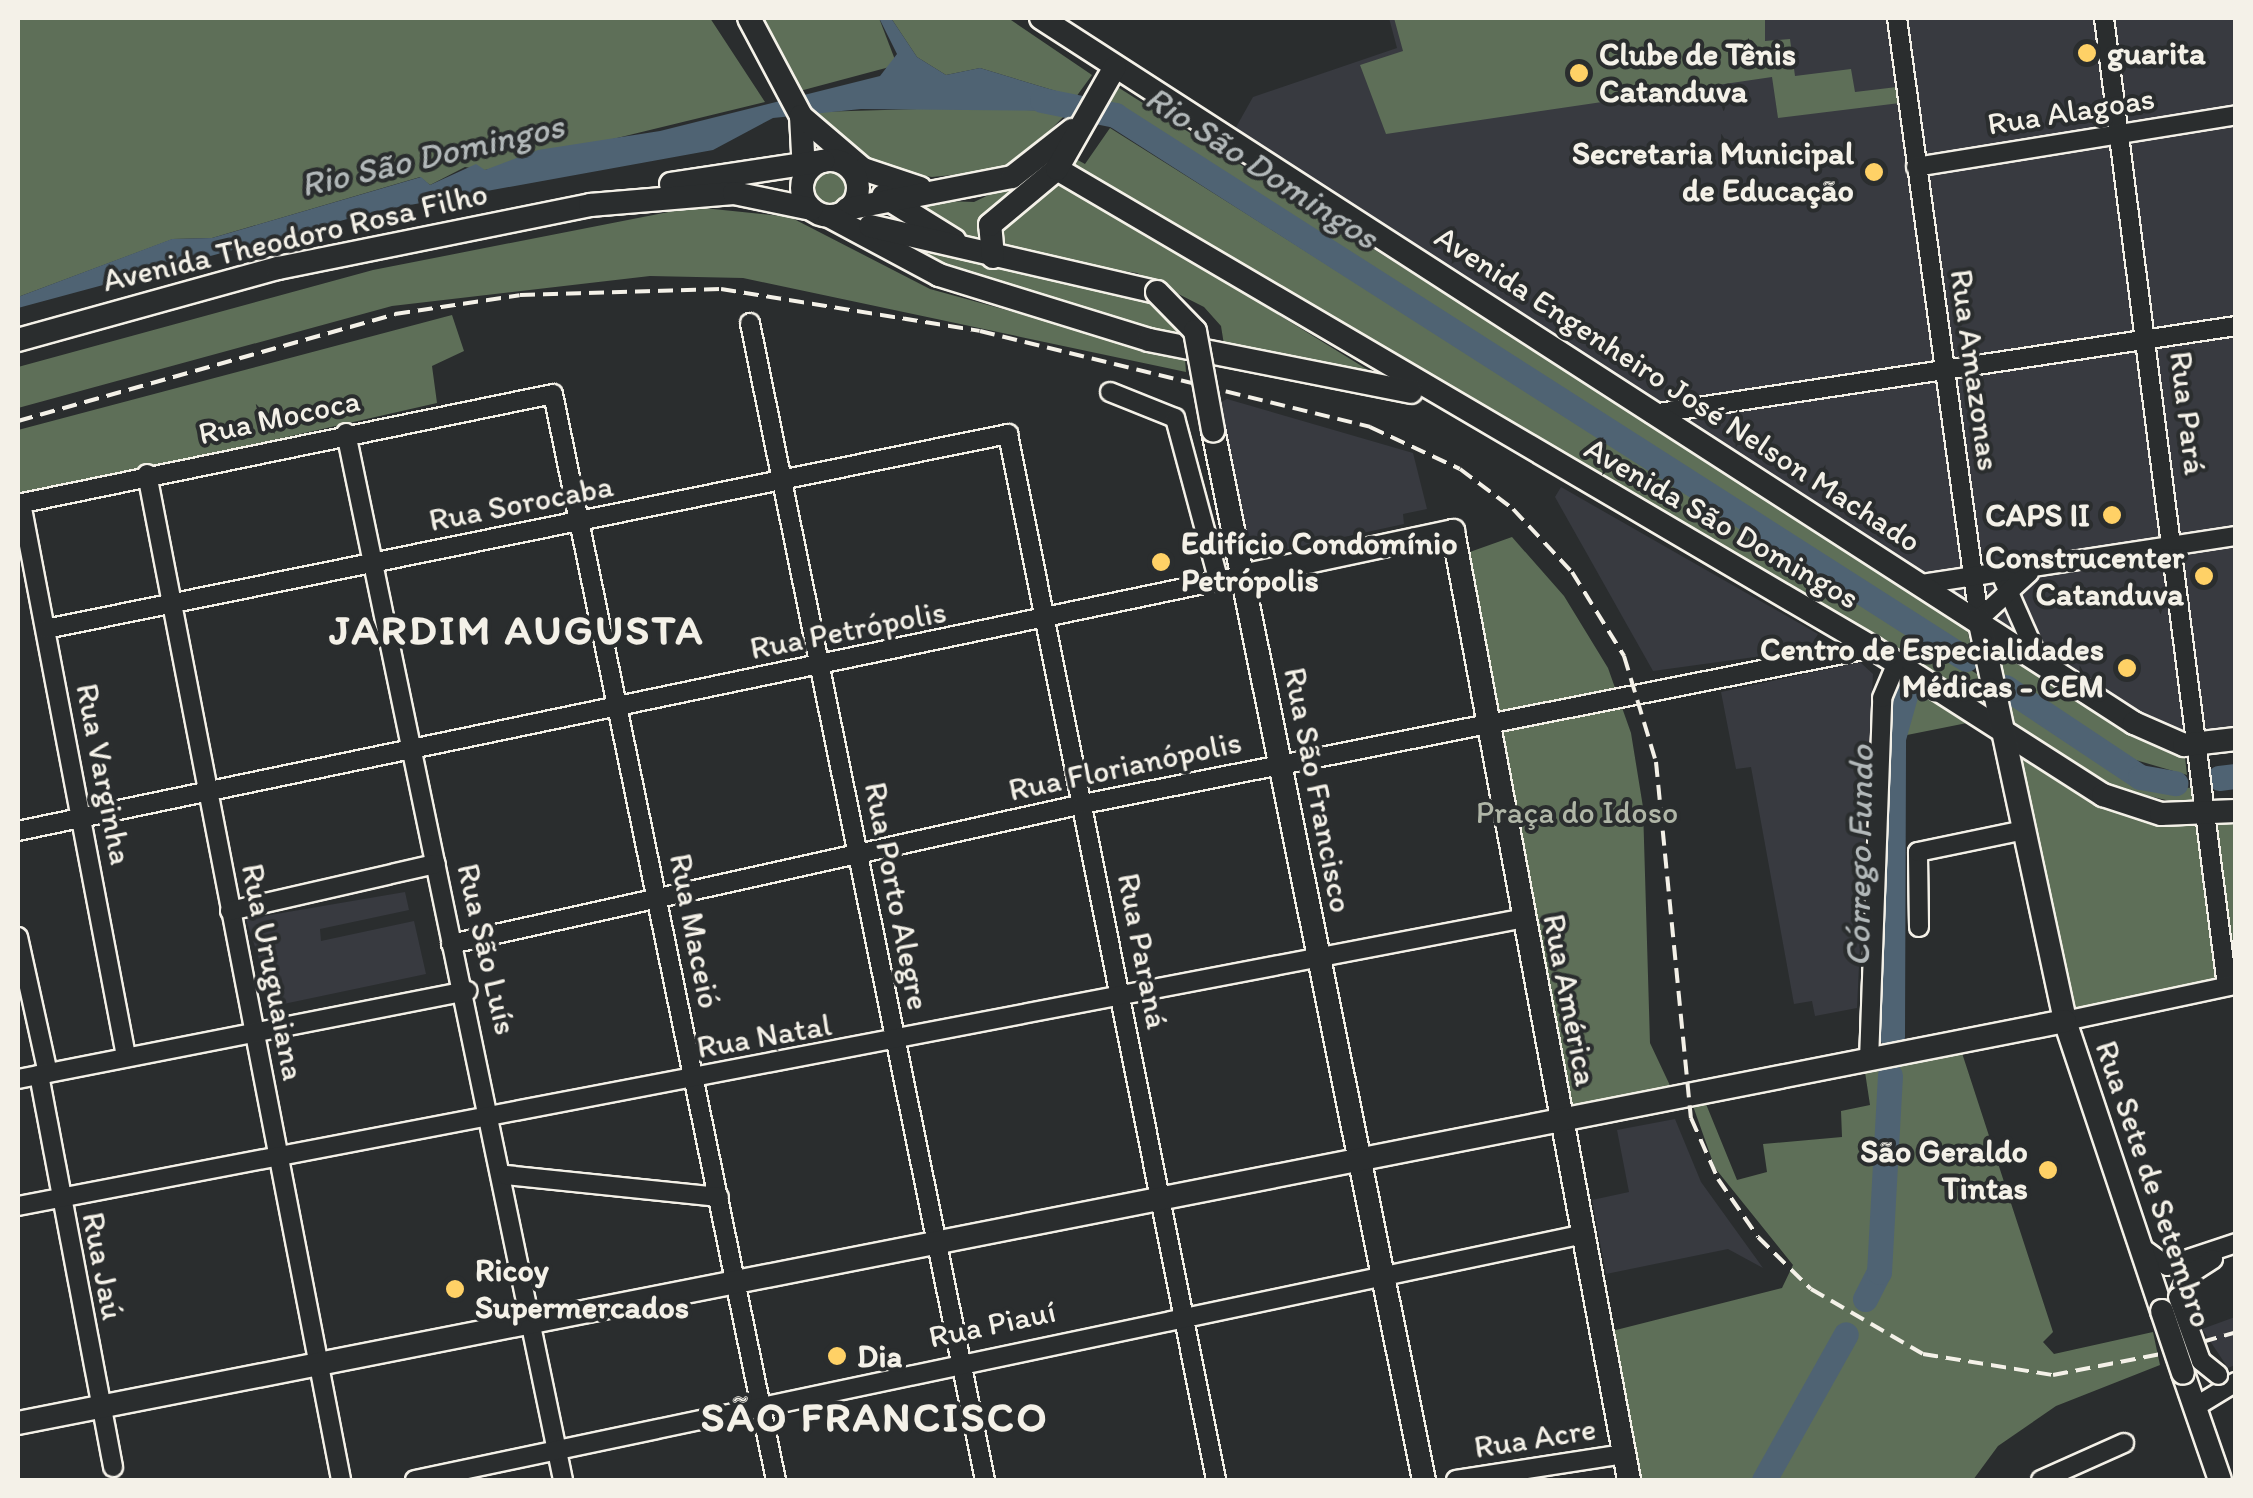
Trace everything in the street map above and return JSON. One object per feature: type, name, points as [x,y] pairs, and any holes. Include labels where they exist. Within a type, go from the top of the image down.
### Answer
[{"type":"main road","name":"Avenida Engenheiro José Nelson Machado","points":[[1041,18],[1110,74],[1922,584],[1980,628]]},
{"type":"main road","points":[[750,24],[801,116],[810,165],[832,212]]},
{"type":"main road","points":[[993,258],[990,225],[1057,169],[1072,130],[1110,74]]},
{"type":"main road","points":[[801,116],[875,176],[938,190]]},
{"type":"main road","points":[[832,212],[1012,177],[1072,130]]},
{"type":"main road","name":"Rua São Francisco","points":[[810,165],[857,178],[993,258]]},
{"type":"main road","name":"Avenida Theodoro Rosa Filho","points":[[18,340],[278,268],[810,165]]},
{"type":"main road","name":"Avenida São Domingos","points":[[1057,169],[1442,403],[1988,712],[2121,804],[2236,811]]},
{"type":"main road","points":[[832,212],[857,178]]},
{"type":"main road","name":"Avenida Theodoro Rosa Filho","points":[[590,206],[719,193],[832,212]]},
{"type":"main road","name":"Rua São Francisco","points":[[832,212],[993,258],[1156,292],[1196,331],[1424,1480]]},
{"type":"main road","name":"Avenida São Domingos","points":[[832,212],[939,275],[1133,335],[1369,379],[1442,403]]},
{"type":"main road","name":"Rua Petrópolis","points":[[1242,576],[1453,531]]},
{"type":"main road","name":"Rua América","points":[[1453,531],[1490,720],[1520,918],[1584,1234],[1628,1480]]},
{"type":"main road","points":[[1980,628],[2037,656],[2134,724],[2196,751],[2236,740]]},
{"type":"main road","name":"Rua Amazonas","points":[[1980,628],[1988,712],[2024,830],[2065,1021]]},
{"type":"main road","points":[[18,1423],[938,1239],[2065,1021]]},
{"type":"main road","name":"Rua Sete de Setembro","points":[[2065,1021],[2140,1247],[2170,1304],[2186,1380],[2220,1480]]},
{"type":"street","name":"Rua Amazonas","points":[[1897,18],[1942,374],[1980,628]]},
{"type":"street","name":"Rua Pará","points":[[2104,18],[2148,338],[2196,751],[2231,985]]},
{"type":"street","name":"Rua Alagoas","points":[[1916,167],[2236,115]]},
{"type":"street","name":"Rua Porto Alegre","points":[[750,324],[985,1480]]},
{"type":"street","points":[[1652,414],[1942,374],[2236,326]]},
{"type":"street","points":[[1110,392],[1175,418],[1219,582]]},
{"type":"street","name":"Rua Mococa","points":[[19,503],[346,433],[553,394]]},
{"type":"street","name":"Rua Maceió","points":[[553,394],[776,1480]]},
{"type":"street","name":"Rua São Luís","points":[[346,433],[452,944],[467,991],[506,1176],[563,1480]]},
{"type":"street","name":"Rua Sorocaba","points":[[46,629],[1008,434]]},
{"type":"street","name":"Rua Paraná","points":[[1008,434],[1050,622],[1156,1197],[1216,1480]]},
{"type":"street","name":"Rua Uruguaiana","points":[[147,474],[252,1029],[323,1360],[340,1480]]},
{"type":"street","name":"Rua Varginha","points":[[19,503],[126,1056]]},
{"type":"street","points":[[1922,584],[1971,578],[2003,580],[2058,563],[2236,536]]},
{"type":"street","name":"Rua Petrópolis","points":[[18,831],[1050,622],[1242,576]]},
{"type":"street","points":[[1980,628],[2003,580]]},
{"type":"street","points":[[2003,580],[2037,656]]},
{"type":"street","name":"Rua Florianópolis","points":[[452,944],[658,904],[1083,804],[1490,720],[1873,648]]},
{"type":"street","points":[[1869,1060],[1882,698],[1903,666]]},
{"type":"street","points":[[1919,927],[1918,852],[2024,830]]},
{"type":"street","points":[[230,911],[436,864]]},
{"type":"street","name":"Rua Natal","points":[[18,1206],[896,1043],[1317,954],[1520,918]]},
{"type":"street","name":"Rua Jaú","points":[[18,936],[60,1198],[113,1467]]},
{"type":"street","points":[[2065,1021],[2231,985]]},
{"type":"street","points":[[18,1079],[252,1029],[467,991]]},
{"type":"street","points":[[506,1176],[719,1197]]},
{"type":"street","name":"Rua Piauí","points":[[416,1480],[1181,1314],[1584,1234]]},
{"type":"street","points":[[2140,1247],[2167,1266],[2236,1246]]},
{"type":"street","points":[[2196,1407],[2230,1378],[2201,1361],[2170,1304],[2186,1276],[2236,1246]]},
{"type":"street","points":[[2040,1480],[2124,1444]]},
{"type":"street","name":"Rua Acre","points":[[1456,1480],[1624,1454]]},
{"type":"shaded area","points":[[1389,18],[2235,18],[2235,738],[2164,734],[1230,138],[1253,97],[1397,48]]},
{"type":"shaded area","points":[[1227,399],[1413,453],[1427,509],[1403,514],[1404,524],[1251,557],[1219,403]]},
{"type":"shaded area","points":[[1561,487],[1818,634],[1812,644],[1755,657],[1653,671],[1555,497]]},
{"type":"shaded area","points":[[1860,662],[1873,674],[1857,1008],[1815,1016],[1812,1001],[1794,1004],[1751,767],[1736,769],[1721,692]]},
{"type":"shaded area","points":[[405,892],[409,910],[320,929],[321,941],[414,921],[426,974],[274,1006],[246,919]]},
{"type":"shaded area","points":[[1675,1119],[1701,1182],[1763,1268],[1728,1249],[1606,1274],[1592,1200],[1629,1192],[1617,1130]]},
{"type":"shaded area","points":[[2235,1317],[2235,1365],[2228,1368],[2202,1329]]},
{"type":"green space","points":[[18,18],[710,18],[765,102],[485,170],[465,167],[430,185],[420,177],[212,238],[173,239],[18,297]]},
{"type":"green space","points":[[762,18],[879,18],[897,65],[796,92]]},
{"type":"green space","points":[[891,18],[1008,18],[1092,75],[1076,97],[980,68],[946,75],[917,57]]},
{"type":"green space","name":"Clube de Tênis Catanduva","points":[[1394,18],[1765,18],[1765,41],[1790,39],[1795,76],[1851,69],[1855,92],[1897,87],[1900,103],[1778,118],[1772,77],[1386,134],[1360,65],[1403,51]]},
{"type":"green space","points":[[1116,86],[1966,624],[1973,656],[1108,101]]},
{"type":"green space","points":[[951,108],[1069,111],[1024,157],[994,171],[932,177],[869,167],[817,112]]},
{"type":"green space","points":[[1110,128],[1977,674],[1983,703],[1069,167],[1074,158],[1085,164]]},
{"type":"green space","points":[[831,166],[845,172],[851,186],[845,200],[831,206],[817,200],[811,186],[817,172]]},
{"type":"green space","points":[[1043,169],[984,216],[976,242],[925,218],[918,200],[974,202]]},
{"type":"green space","points":[[1062,181],[1373,373],[1225,351],[1221,326],[1204,307],[1137,273],[1002,253],[994,240],[1006,223]]},
{"type":"green space","points":[[694,207],[790,217],[930,289],[1185,359],[1186,372],[743,278],[650,276],[392,306],[18,408],[18,367],[373,270]]},
{"type":"green space","points":[[901,240],[1138,295],[1165,309],[1184,340],[943,265]]},
{"type":"green space","points":[[452,315],[464,351],[432,366],[437,403],[18,498],[18,430]]},
{"type":"green space","name":"Praça do Idoso","points":[[1512,537],[1564,596],[1608,668],[1631,733],[1643,807],[1650,1043],[1674,1094],[1567,1109],[1467,553]]},
{"type":"green space","points":[[1993,642],[2136,737],[2185,757],[2187,775],[2122,756],[2003,674]]},
{"type":"green space","points":[[1915,688],[1971,709],[1967,723],[1907,735]]},
{"type":"green space","points":[[2006,696],[2136,784],[2192,788],[2195,807],[2107,786],[2007,718]]},
{"type":"green space","points":[[2010,742],[2100,803],[2235,819],[2235,976],[2072,1012]]},
{"type":"green space","points":[[1962,1053],[2053,1332],[2043,1342],[2054,1354],[2153,1332],[2160,1365],[2056,1406],[1998,1446],[1973,1480],[1638,1480],[1612,1331],[1782,1288],[1793,1265],[1715,1168],[1693,1106],[1706,1104],[1737,1180],[1767,1172],[1763,1144],[1842,1137],[1841,1111],[1870,1105],[1865,1072]]},
{"type":"water","points":[[879,18],[891,18],[917,57],[946,75],[980,68],[1076,97],[1069,111],[861,109],[773,118],[713,150],[377,211],[18,308],[18,297],[172,239],[212,238],[421,177],[430,185],[476,164],[485,170],[538,150],[660,131],[880,76],[897,54]]},
{"type":"waterway","name":"Rio São Domingos","points":[[1042,100],[1115,115],[1966,659]]},
{"type":"waterway","points":[[1922,659],[1930,637]]},
{"type":"waterway","name":"Córrego Fundo","points":[[1892,1036],[1893,738],[1910,678]]},
{"type":"waterway","name":"Rio São Domingos","points":[[2005,687],[2140,777],[2175,783]]},
{"type":"waterway","name":"Rio São Domingos","points":[[2219,778],[2236,776]]},
{"type":"waterway","name":"Córrego Fundo","points":[[1865,1299],[1879,1272],[1890,1075]]},
{"type":"waterway","name":"Córrego Fundo","points":[[1764,1480],[1846,1334]]},
{"type":"railway","points":[[18,421],[395,314],[520,295],[721,289],[980,331],[1370,427],[1460,469],[1513,509],[1572,572],[1624,656],[1656,762],[1691,1118],[1718,1179],[1758,1237],[1811,1289],[1923,1354],[2053,1375],[2166,1353]]},
{"type":"railway","points":[[2202,1342],[2236,1332]]},
{"type":"place","name":"guarita","points":[[2087,53]]},
{"type":"place","name":"Clube de Tênis Catanduva","points":[[1579,73]]},
{"type":"place","name":"Secretaria Municipal de Educação","points":[[1874,172]]},
{"type":"place","name":"CAPS II","points":[[2112,515]]},
{"type":"place","name":"Edifício Condomínio Petrópolis","points":[[1161,562]]},
{"type":"place","name":"Construcenter Catanduva","points":[[2204,576]]},
{"type":"place","name":"Centro de Especialidades Médicas - CEM","points":[[2127,668]]},
{"type":"place","name":"São Geraldo Tintas","points":[[2048,1170]]},
{"type":"place","name":"Ricoy Supermercados","points":[[455,1289]]},
{"type":"place","name":"Dia","points":[[837,1356]]},
{"type":"district","name":"JARDIM AUGUSTA","points":[[517,630]]},
{"type":"district","name":"SÃO FRANCISCO","points":[[875,1417]]}]
